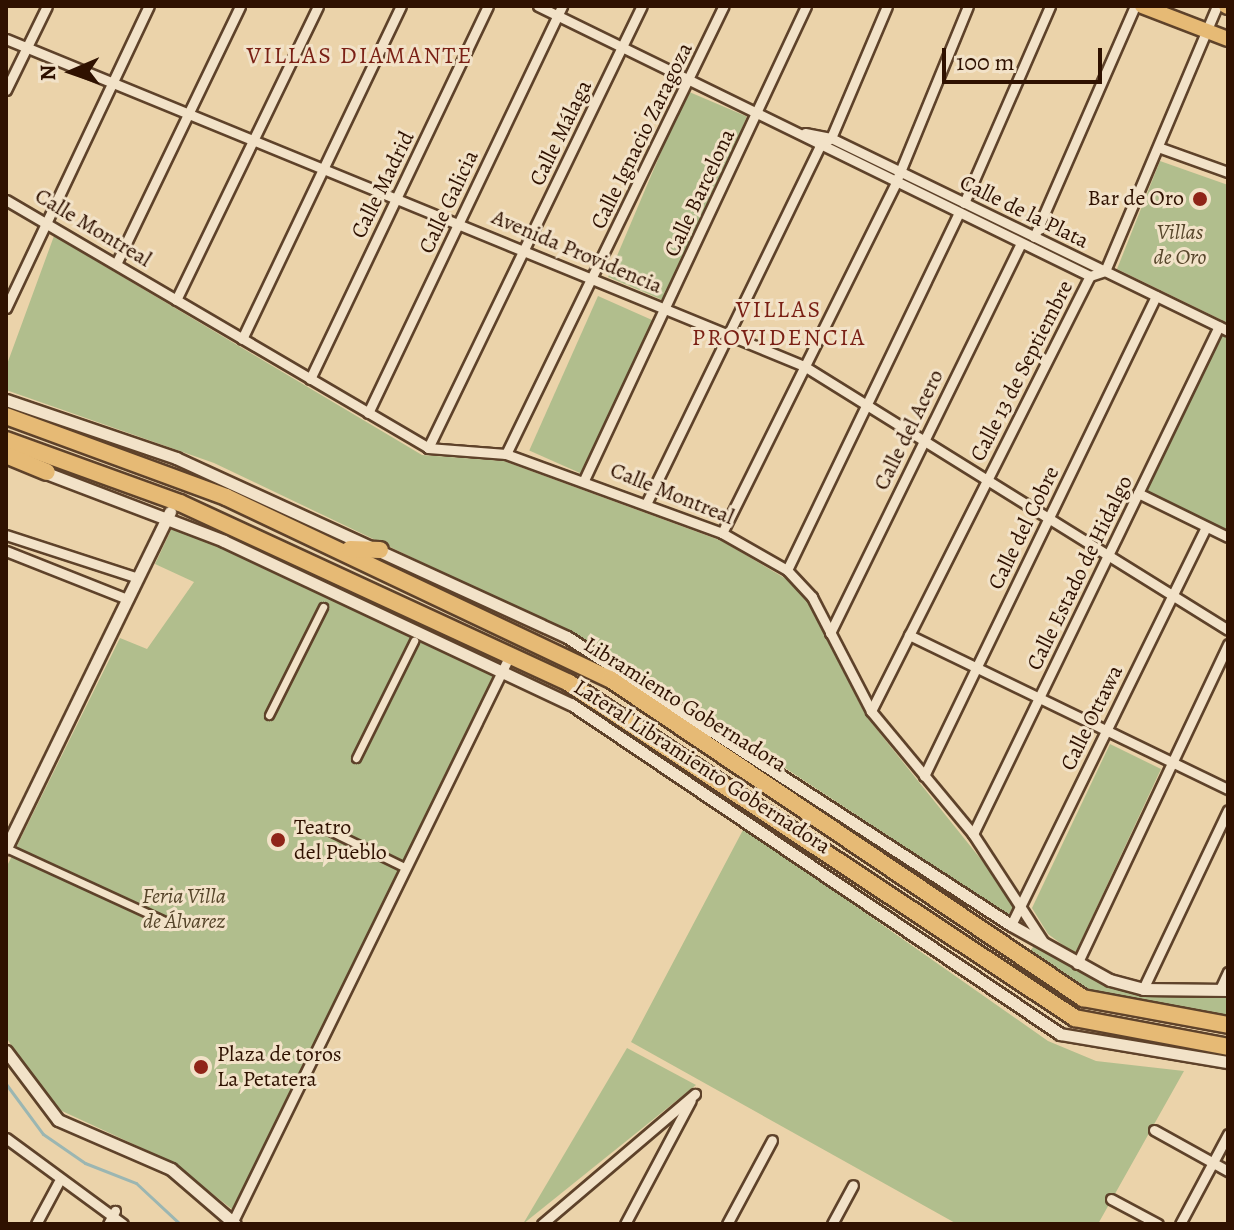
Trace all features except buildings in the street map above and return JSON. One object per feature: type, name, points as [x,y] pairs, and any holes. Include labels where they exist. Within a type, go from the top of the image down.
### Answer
[{"type":"highway","name":"Libramiento Gobernadora","points":[[6,416],[86,440],[338,548],[610,679],[1083,998],[1228,1025]]},
{"type":"highway","name":"Libramiento Gobernadora","points":[[6,440],[172,509],[619,713],[1075,1018],[1228,1047]]},
{"type":"highway","points":[[6,455],[47,472]]},
{"type":"highway","points":[[338,548],[380,550]]},
{"type":"main road","points":[[1142,6],[1228,39]]},
{"type":"street","points":[[6,90],[47,6]]},
{"type":"street","points":[[6,308],[43,222],[149,6]]},
{"type":"street","points":[[116,264],[240,6]]},
{"type":"street","points":[[176,300],[318,6]]},
{"type":"street","points":[[242,339],[401,6]]},
{"type":"street","name":"Calle Madrid","points":[[310,379],[488,6]]},
{"type":"street","name":"Calle de la Plata","points":[[538,6],[560,11],[622,46],[802,133],[819,147],[1090,276]]},
{"type":"street","name":"Calle Málaga","points":[[428,448],[642,6]]},
{"type":"street","name":"Calle Ignacio Zaragoza","points":[[506,454],[594,279],[724,6]]},
{"type":"street","name":"Calle Barcelona","points":[[584,480],[806,6]]},
{"type":"street","points":[[646,504],[819,147],[831,138],[887,6]]},
{"type":"street","points":[[722,533],[895,184],[968,6]]},
{"type":"street","points":[[964,203],[1050,6]]},
{"type":"street","points":[[1034,237],[1135,6]]},
{"type":"street","name":"Calle 13 de Septiembre","points":[[871,711],[1090,276],[1105,271],[1217,6]]},
{"type":"street","name":"Calle Galicia","points":[[368,413],[560,11]]},
{"type":"street","name":"Avenida Providencia","points":[[6,39],[113,79],[804,366],[1228,630]]},
{"type":"street","name":"Calle de la Plata","points":[[802,133],[831,138],[1223,328]]},
{"type":"street","points":[[1158,147],[1228,172]]},
{"type":"street","name":"Calle Montreal","points":[[6,200],[428,448],[506,454],[584,480],[722,533],[787,570],[812,597],[871,711],[973,834],[1044,943],[1077,964],[1143,989],[1226,987]]},
{"type":"street","points":[[787,570],[958,214]]},
{"type":"street","name":"Calle del Acero","points":[[830,633],[1021,243]]},
{"type":"street","name":"Calle del Cobre","points":[[924,776],[1156,296]]},
{"type":"street","name":"Calle Estado de Hidalgo","points":[[973,834],[1138,493],[1223,328]]},
{"type":"street","name":"Lateral Libramiento Gobernadora","points":[[6,400],[176,458],[380,550],[643,681],[1011,925],[1044,943]]},
{"type":"street","points":[[6,461],[172,509],[6,848],[167,922]]},
{"type":"street","points":[[1138,493],[1228,537]]},
{"type":"street","name":"Calle Ottawa","points":[[1011,925],[1206,527]]},
{"type":"street","points":[[6,535],[138,578]]},
{"type":"street","points":[[6,551],[127,599]]},
{"type":"street","points":[[269,715],[323,607]]},
{"type":"street","points":[[909,635],[1228,789]]},
{"type":"street","points":[[356,758],[414,641]]},
{"type":"street","points":[[1077,964],[1228,644]]},
{"type":"street","points":[[6,1051],[58,1120],[171,1169],[234,1222],[506,662]]},
{"type":"street","name":"Lateral Libramiento Gobernadora","points":[[506,662],[607,725],[1051,1029],[1088,1042],[1228,1062]]},
{"type":"street","points":[[1143,989],[1228,810]]},
{"type":"street","points":[[322,827],[406,868]]},
{"type":"street","points":[[1226,987],[1228,972]]},
{"type":"street","points":[[542,1224],[695,1094],[625,1224]]},
{"type":"street","points":[[1154,1130],[1228,1171]]},
{"type":"street","points":[[1180,1224],[1228,1134]]},
{"type":"street","points":[[727,1224],[772,1140]]},
{"type":"street","points":[[7,1144],[58,1183],[115,1211],[123,1224]]},
{"type":"street","points":[[36,1224],[58,1183]]},
{"type":"street","points":[[832,1224],[853,1185]]},
{"type":"street","points":[[1111,1199],[1158,1224]]},
{"type":"street","points":[[108,1224],[115,1211]]},
{"type":"green space","points":[[687,91],[747,116],[668,302],[608,277]]},
{"type":"green space","name":"Villas de Oro","points":[[1160,161],[1228,185],[1228,323],[1117,269]]},
{"type":"green space","points":[[54,236],[422,455],[504,461],[722,541],[788,580],[807,600],[866,716],[1016,903],[1008,915],[606,650],[214,463],[6,390],[6,367]]},
{"type":"green space","points":[[598,296],[654,321],[585,475],[529,450]]},
{"type":"green space","points":[[1218,332],[1228,336],[1228,534],[1142,492]]},
{"type":"green space","name":"Feria Villa de Álvarez","points":[[173,526],[495,674],[233,1210],[172,1162],[62,1111],[43,1096],[6,1037],[6,868],[120,638],[147,649],[194,582],[155,564]]},
{"type":"green space","points":[[1110,744],[1161,769],[1075,954],[1048,934],[1032,908]]},
{"type":"green space","points":[[744,828],[1048,1041],[1096,1061],[1184,1071],[1098,1224],[957,1224],[631,1042]]},
{"type":"green space","points":[[1034,946],[1127,990],[1228,996],[1228,1016],[1102,996],[1054,972],[1030,951]]},
{"type":"green space","points":[[627,1048],[696,1085],[523,1224]]},
{"type":"waterway","points":[[6,1084],[43,1134],[85,1163],[136,1183],[180,1224]]},
{"type":"place","name":"Bar de Oro","points":[[1200,199]]},
{"type":"place","name":"Teatro del Pueblo","points":[[278,840]]},
{"type":"place","name":"Plaza de toros La Petatera","points":[[201,1067]]},
{"type":"district","name":"VILLAS DIAMANTE","points":[[360,56]]},
{"type":"district","name":"VILLAS PROVIDENCIA","points":[[779,324]]}]
